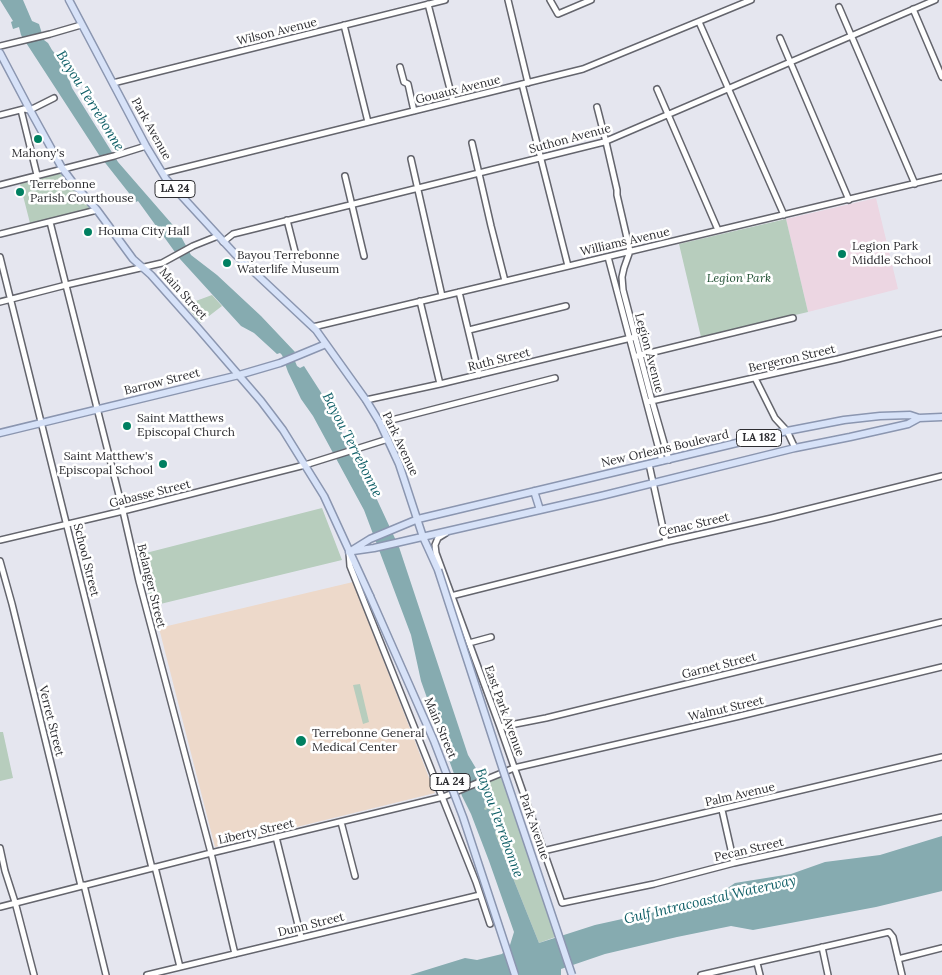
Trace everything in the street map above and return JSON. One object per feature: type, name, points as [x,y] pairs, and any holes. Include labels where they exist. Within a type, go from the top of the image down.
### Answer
[{"type":"main road","name":"Park Avenue","points":[[70,0],[81,25],[146,146],[166,179],[223,242],[313,327],[366,400],[380,423],[399,464],[423,536],[438,570],[572,975]]},
{"type":"main road","name":"Main Street","points":[[0,53],[62,168],[97,210],[133,259],[151,275],[239,375],[283,430],[324,496],[434,741],[463,818],[515,975]]},
{"type":"main road","name":"Barrow Street","points":[[0,433],[239,375],[280,363],[326,344]]},
{"type":"main road","name":"New Orleans Boulevard","points":[[418,519],[787,431],[844,420],[880,416],[942,417]]},
{"type":"main road","name":"New Orleans Boulevard","points":[[423,536],[540,510],[795,448],[908,424],[919,418]]},
{"type":"main road","points":[[534,491],[540,510]]},
{"type":"main road","name":"LA 182","points":[[349,552],[370,539],[418,519]]},
{"type":"main road","name":"LA 182","points":[[349,552],[423,536]]},
{"type":"street","name":"Wilson Avenue","points":[[113,83],[445,0]]},
{"type":"street","points":[[508,0],[540,157],[568,266]]},
{"type":"street","points":[[550,0],[558,14],[591,0]]},
{"type":"street","name":"Gouaux Avenue","points":[[163,173],[583,69],[751,0]]},
{"type":"street","name":"Suthon Avenue","points":[[223,242],[233,234],[606,142],[935,0]]},
{"type":"street","points":[[428,4],[453,102]]},
{"type":"street","points":[[839,6],[915,184]]},
{"type":"street","points":[[913,9],[942,77]]},
{"type":"street","points":[[699,22],[784,215]]},
{"type":"street","points":[[0,46],[81,25]]},
{"type":"street","points":[[344,25],[368,122]]},
{"type":"street","points":[[780,38],[849,200]]},
{"type":"street","points":[[400,67],[404,82],[408,84],[414,111]]},
{"type":"street","points":[[657,89],[718,230]]},
{"type":"street","points":[[0,115],[30,110],[54,98]]},
{"type":"street","points":[[597,108],[630,251]]},
{"type":"street","points":[[21,110],[37,175]]},
{"type":"street","points":[[472,143],[505,281]]},
{"type":"street","points":[[0,185],[146,146]]},
{"type":"street","points":[[411,159],[442,296]]},
{"type":"street","points":[[345,176],[364,256]]},
{"type":"street","name":"Williams Avenue","points":[[313,327],[942,177]]},
{"type":"street","points":[[0,234],[97,210]]},
{"type":"street","points":[[287,220],[300,271]]},
{"type":"street","name":"Belanger Street","points":[[50,222],[141,590],[211,853],[235,954]]},
{"type":"street","points":[[0,302],[162,263],[193,246],[218,236]]},
{"type":"street","name":"Legion Avenue","points":[[621,295],[622,277],[630,251]]},
{"type":"street","name":"School Street","points":[[0,257],[153,868],[180,967]]},
{"type":"street","name":"Legion Avenue","points":[[608,257],[621,295],[666,460]]},
{"type":"street","points":[[459,292],[479,374]]},
{"type":"street","points":[[420,301],[440,384]]},
{"type":"street","points":[[469,330],[566,306]]},
{"type":"street","points":[[637,356],[793,318]]},
{"type":"street","name":"Bergeron Street","points":[[649,402],[942,333]]},
{"type":"street","name":"Ruth Street","points":[[366,400],[632,337]]},
{"type":"street","points":[[380,423],[555,378]]},
{"type":"street","points":[[755,378],[775,418],[787,431],[795,448]]},
{"type":"street","name":"Gabasse Street","points":[[0,540],[305,465],[388,439]]},
{"type":"street","points":[[649,464],[666,542]]},
{"type":"street","name":"Cenac Street","points":[[451,596],[942,476]]},
{"type":"street","name":"East Park Avenue","points":[[448,531],[438,538],[434,545],[436,553],[562,902]]},
{"type":"street","name":"Main Street","points":[[349,552],[350,566],[480,894],[490,924]]},
{"type":"street","name":"Verret Street","points":[[0,561],[106,975]]},
{"type":"street","name":"Garnet Street","points":[[500,727],[546,718],[942,622]]},
{"type":"street","points":[[469,642],[491,637]]},
{"type":"street","name":"Walnut Street","points":[[514,768],[942,667]]},
{"type":"street","name":"Palm Avenue","points":[[543,851],[942,757]]},
{"type":"street","name":"Liberty Street","points":[[0,907],[442,797],[514,768]]},
{"type":"street","points":[[722,810],[734,863]]},
{"type":"street","name":"Pecan Street","points":[[562,902],[654,884],[734,863],[942,817]]},
{"type":"street","points":[[342,822],[355,876]]},
{"type":"street","points":[[276,837],[301,937]]},
{"type":"street","points":[[0,848],[34,975]]},
{"type":"street","name":"Dunn Street","points":[[147,975],[164,973],[180,967],[480,894]]},
{"type":"street","points":[[701,975],[889,932],[893,937],[902,975]]},
{"type":"street","points":[[822,947],[828,975]]},
{"type":"street","points":[[898,959],[942,948]]},
{"type":"street","points":[[757,963],[760,975]]},
{"type":"shaded area","name":"Legion Park Middle School","points":[[876,198],[898,289],[808,312],[786,219]]},
{"type":"shaded area","name":"Terrebonne General Medical Center","points":[[353,582],[435,793],[215,847],[159,628]]},
{"type":"green space","points":[[62,168],[97,210],[31,227],[19,180]]},
{"type":"green space","name":"Legion Park","points":[[786,219],[808,312],[701,337],[679,244]]},
{"type":"green space","points":[[212,295],[222,306],[200,323],[185,305]]},
{"type":"green space","points":[[322,508],[342,560],[152,606],[138,555]]},
{"type":"green space","points":[[360,684],[369,722],[363,724],[353,685]]},
{"type":"green space","points":[[0,732],[3,732],[13,778],[0,781]]},
{"type":"green space","points":[[505,772],[558,936],[539,943],[495,833],[493,816],[495,814],[483,809],[487,804],[482,782]]},
{"type":"water","points":[[0,0],[23,0],[32,21],[39,24],[44,40],[58,57],[72,88],[118,162],[178,231],[191,255],[217,275],[261,316],[295,352],[292,354],[297,366],[300,368],[304,366],[331,408],[331,412],[373,491],[399,547],[468,755],[480,775],[487,804],[484,809],[488,808],[495,814],[493,816],[502,824],[495,833],[539,943],[595,925],[716,896],[735,883],[791,874],[825,862],[880,855],[942,836],[942,891],[876,907],[753,930],[731,926],[677,937],[605,954],[561,969],[561,975],[410,975],[465,958],[477,960],[502,954],[510,945],[514,932],[489,861],[449,760],[421,681],[411,635],[364,510],[313,416],[301,399],[282,355],[280,353],[277,354],[254,333],[241,326],[180,259],[138,201],[136,202],[99,155],[21,35],[19,27],[13,29],[11,22],[13,21]]},
{"type":"place","name":"Mahony's","points":[[38,139]]},
{"type":"place","name":"Terrebonne Parish Courthouse","points":[[20,192]]},
{"type":"place","name":"Houma City Hall","points":[[88,232]]},
{"type":"place","name":"Legion Park Middle School","points":[[842,254]]},
{"type":"place","name":"Bayou Terrebonne Waterlife Museum","points":[[227,263]]},
{"type":"place","name":"Saint Matthews Episcopal Church","points":[[127,426]]},
{"type":"place","name":"Saint Matthew's Episcopal School","points":[[163,464]]},
{"type":"place","name":"Terrebonne General Medical Center","points":[[301,741]]},
{"type":"water label","name":"Bayou Terrebonne","points":[[90,101]]},
{"type":"water label","name":"Bayou Terrebonne","points":[[352,445]]},
{"type":"water label","name":"Bayou Terrebonne","points":[[499,823]]},
{"type":"water label","name":"Gulf Intracoastal Waterway","points":[[710,900]]}]
